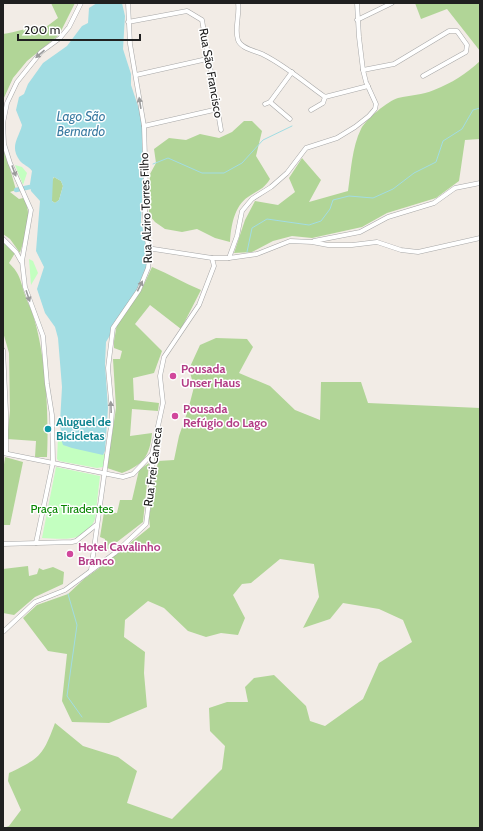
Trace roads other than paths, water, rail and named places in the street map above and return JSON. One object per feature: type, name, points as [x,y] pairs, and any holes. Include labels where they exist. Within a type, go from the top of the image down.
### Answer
[{"type":"street","points":[[36,543],[53,462],[52,415],[43,336],[40,323],[25,287],[22,261],[31,210],[18,183],[4,144],[4,114],[10,93],[17,82],[41,52],[60,38],[69,26],[81,3]]},
{"type":"street","name":"Rua Alziro Torres Filho","points":[[91,570],[112,411],[108,368],[111,338],[113,328],[139,290],[148,268],[144,126],[128,22],[128,3]]},
{"type":"street","points":[[238,3],[238,40],[242,45],[263,54],[292,72],[325,97]]},
{"type":"street","points":[[229,258],[237,236],[242,210],[252,199],[271,187],[287,173],[306,148],[336,138],[355,127],[369,116],[376,104],[363,70],[357,20],[357,3]]},
{"type":"street","points":[[357,20],[392,3]]},
{"type":"street","name":"Rua São Francisco","points":[[128,22],[187,11],[202,20],[207,59],[222,130]]},
{"type":"street","points":[[363,70],[394,64],[448,31],[457,31],[467,45],[466,52],[423,76]]},
{"type":"street","points":[[136,75],[207,59]]},
{"type":"street","points":[[290,119],[267,103],[292,72]]},
{"type":"street","points":[[311,110],[322,103],[325,97],[368,86]]},
{"type":"street","points":[[144,126],[218,109]]},
{"type":"street","points":[[147,248],[212,258],[229,258],[257,254],[284,242],[312,242],[360,232],[388,217],[439,201],[455,188],[480,183]]},
{"type":"street","points":[[3,238],[22,261]]},
{"type":"street","points":[[312,242],[322,245],[352,245],[374,241],[401,250],[418,252],[480,238]]},
{"type":"street","name":"Rua Frei Caneca","points":[[3,632],[35,602],[65,590],[115,553],[146,524],[152,479],[152,454],[163,403],[160,376],[164,357],[199,305],[214,266],[212,258]]},
{"type":"street","points":[[3,350],[6,412],[4,453],[123,477],[133,474],[152,454]]},
{"type":"street","points":[[3,544],[76,541],[96,525]]},
{"type":"water","name":"Lago São Bernardo","points":[[97,3],[122,3],[125,16],[123,49],[131,74],[131,85],[140,112],[143,134],[144,164],[141,221],[149,256],[143,280],[106,342],[105,364],[108,408],[105,451],[103,455],[72,448],[63,445],[62,442],[60,423],[62,387],[58,338],[55,327],[45,313],[37,289],[44,267],[36,251],[40,201],[31,191],[30,184],[32,171],[20,161],[15,151],[16,142],[22,125],[16,110],[19,97],[24,94],[28,84],[43,63],[67,46],[82,26],[88,23],[89,8]],"holes":[[[54,177],[61,181],[63,186],[59,200],[55,203],[52,201],[53,178]]]},
{"type":"waterway","points":[[247,252],[252,228],[267,219],[309,225],[321,221],[330,209],[333,200],[349,196],[373,198],[393,189],[414,173],[436,162],[443,141],[462,129],[473,110],[480,108]]},
{"type":"waterway","points":[[153,164],[168,158],[202,173],[224,173],[242,163],[263,140],[292,126]]},
{"type":"waterway","points":[[16,190],[30,187]]},
{"type":"waterway","points":[[68,594],[77,625],[67,696],[82,717]]},
{"type":"place","name":"Pousada Unser Haus","points":[[173,376]]},
{"type":"place","name":"Pousada Refúgio do Lago","points":[[175,416]]},
{"type":"place","name":"Aluguel de Bicicletas","points":[[48,429]]},
{"type":"place","name":"Hotel Cavalinho Branco","points":[[70,554]]},
{"type":"park label","name":"Praça Tiradentes","points":[[72,509]]}]
